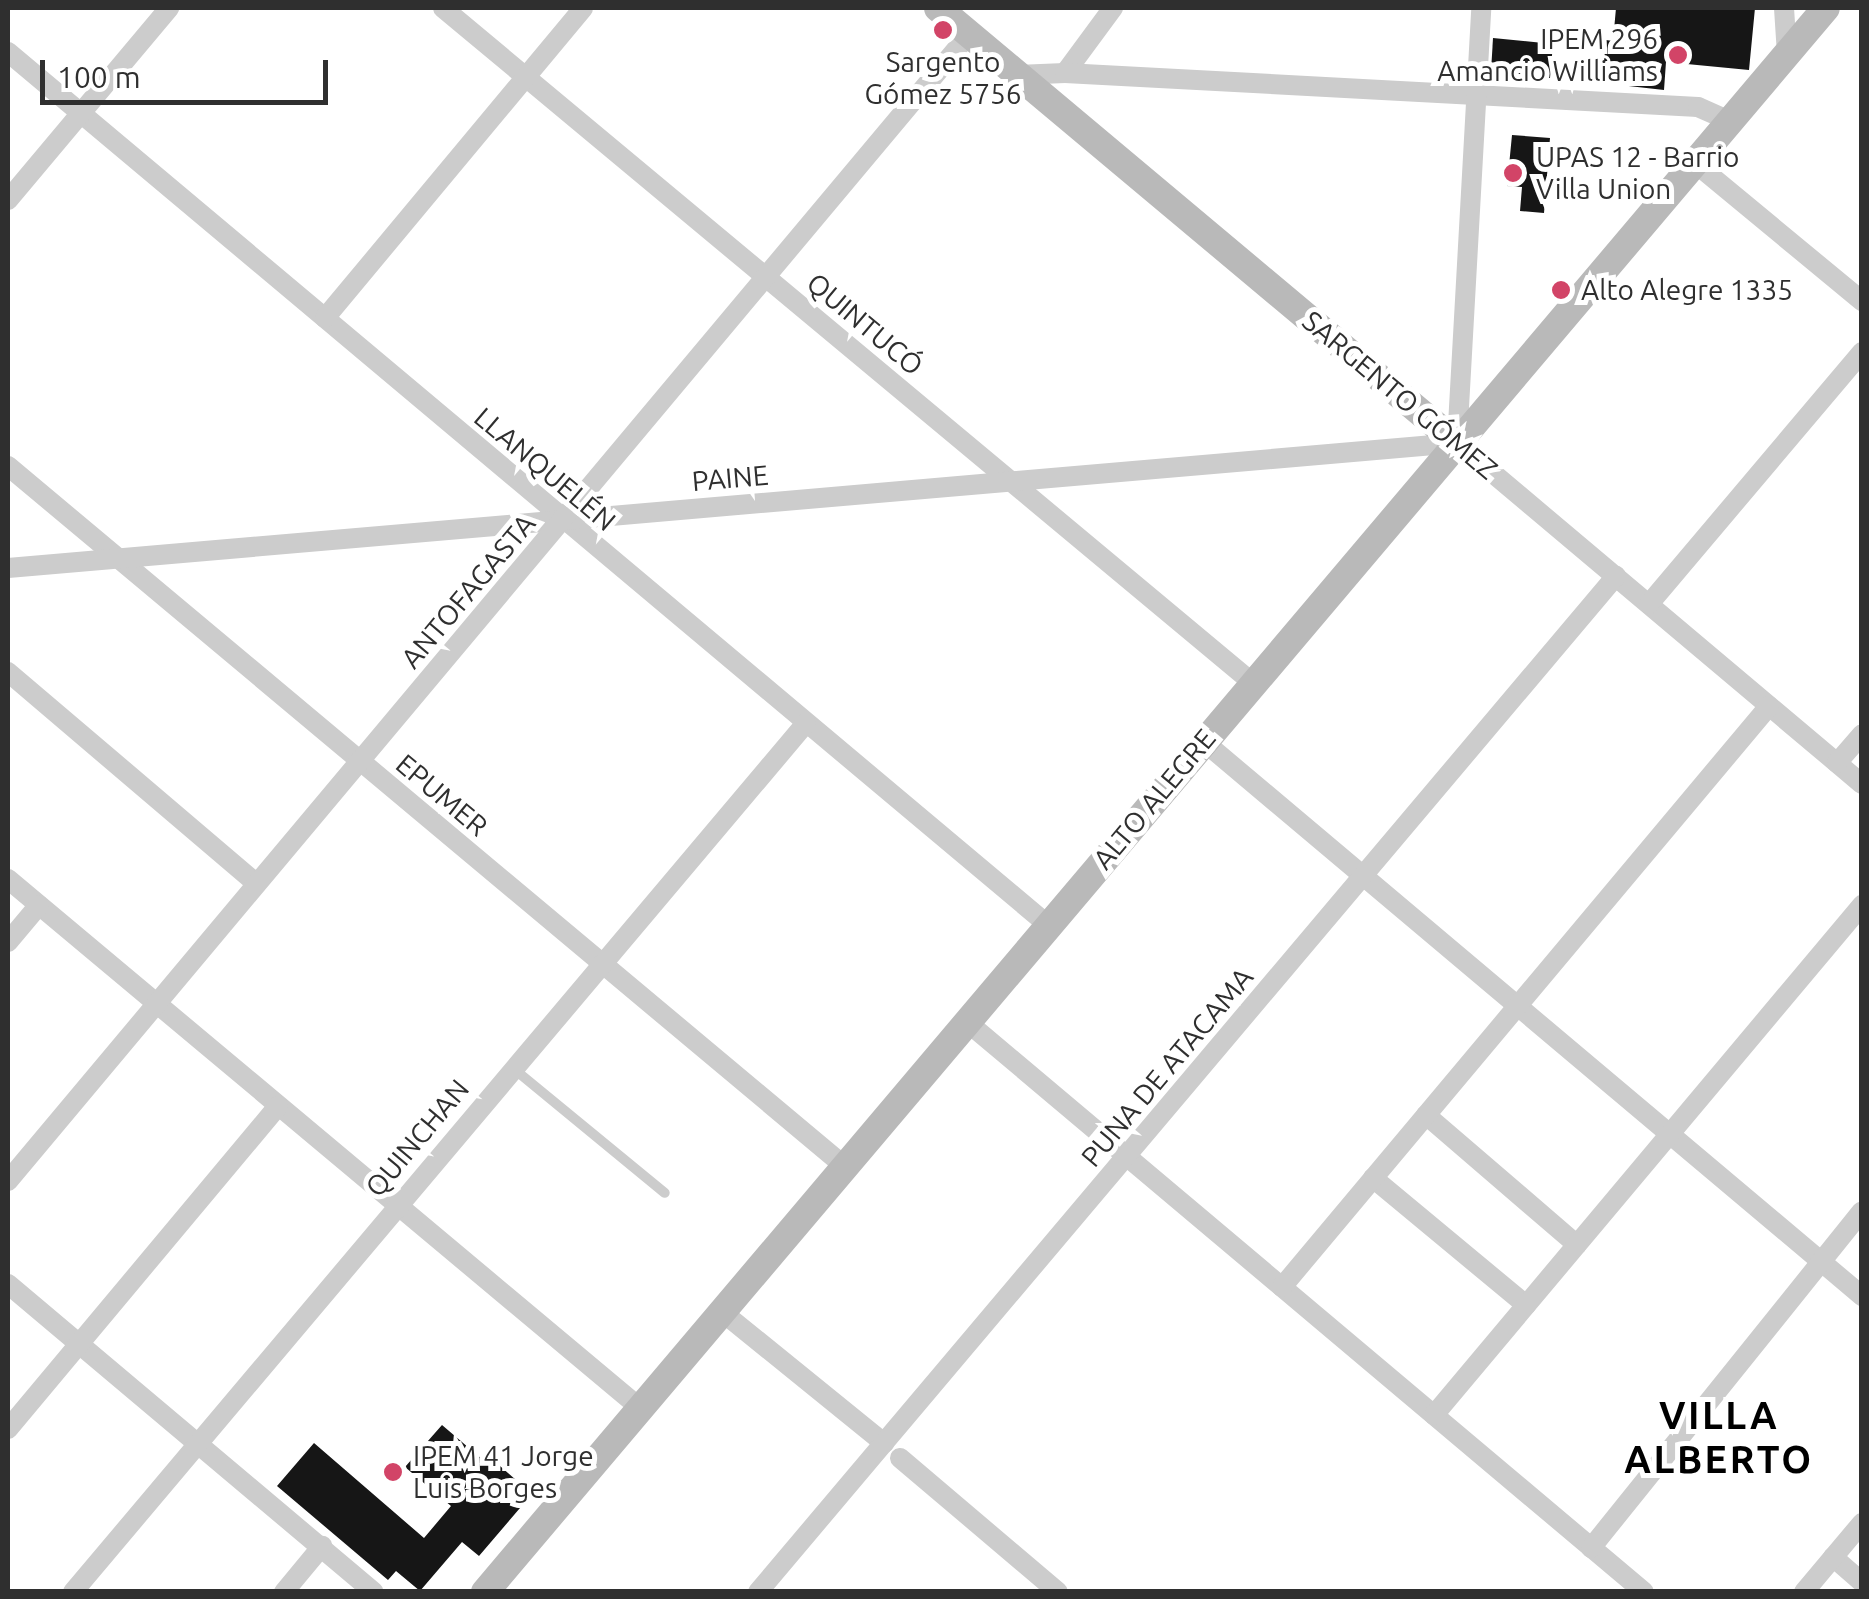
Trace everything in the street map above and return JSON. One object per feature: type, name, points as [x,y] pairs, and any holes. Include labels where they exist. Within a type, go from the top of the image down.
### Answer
[{"type":"main road","name":"SARGENTO GÓMEZ","points":[[938,8],[1457,443]]},
{"type":"main road","name":"ALTO ALEGRE","points":[[488,1590],[842,1166],[1826,8]]},
{"type":"street","points":[[8,200],[169,8]]},
{"type":"street","name":"QUINTUCÓ","points":[[443,8],[1252,683]]},
{"type":"street","points":[[324,318],[583,8]]},
{"type":"street","points":[[1065,73],[1112,8]]},
{"type":"street","points":[[1457,443],[1481,8]]},
{"type":"street","points":[[1784,8],[1786,54]]},
{"type":"street","name":"ANTOFAGASTA","points":[[8,1182],[969,34]]},
{"type":"street","name":"LLANQUELÉN","points":[[8,52],[1048,925]]},
{"type":"street","points":[[1018,75],[1065,73],[1698,108],[1730,121]]},
{"type":"street","points":[[1695,163],[1862,301]]},
{"type":"street","points":[[1649,604],[1862,352]]},
{"type":"street","name":"PAINE","points":[[8,568],[1457,443]]},
{"type":"street","name":"SARGENTO GÓMEZ","points":[[1457,443],[1862,784]]},
{"type":"street","name":"EPUMER","points":[[8,466],[842,1166]]},
{"type":"street","name":"PUNA DE ATACAMA","points":[[758,1592],[1365,878],[1616,576]]},
{"type":"street","points":[[8,672],[256,883]]},
{"type":"street","points":[[1282,1287],[1769,706]]},
{"type":"street","name":"QUINCHAN","points":[[73,1592],[806,723]]},
{"type":"street","points":[[1837,763],[1862,734]]},
{"type":"street","points":[[1203,741],[1862,1296]]},
{"type":"street","points":[[8,879],[640,1408]]},
{"type":"street","points":[[8,942],[39,905]]},
{"type":"street","points":[[1434,1415],[1862,905]]},
{"type":"street","points":[[966,1021],[1644,1592]]},
{"type":"street","points":[[8,1430],[278,1106]]},
{"type":"street","points":[[1426,1115],[1577,1244]]},
{"type":"street","points":[[1373,1178],[1526,1305]]},
{"type":"street","points":[[1592,1548],[1862,1211]]},
{"type":"street","points":[[8,1284],[374,1592]]},
{"type":"street","points":[[722,1311],[884,1442]]},
{"type":"street","points":[[900,1458],[1058,1592]]},
{"type":"street","points":[[1804,1592],[1862,1523]]},
{"type":"street","points":[[284,1592],[322,1546]]},
{"type":"street","points":[[1833,1557],[1862,1582]]},
{"type":"lane","points":[[513,1068],[665,1193]]},
{"type":"building","name":"IPEM 296 Amancio Williams","points":[[1616,8],[1755,8],[1749,70],[1666,62],[1664,90],[1602,83],[1606,40],[1613,41]]},
{"type":"building","points":[[1493,38],[1553,44],[1550,78],[1491,72]]},
{"type":"building","points":[[1512,135],[1550,138],[1544,213],[1520,211],[1522,187],[1507,186]]},
{"type":"building","points":[[442,1425],[496,1471],[500,1466],[532,1494],[479,1556],[462,1542],[420,1591],[396,1571],[388,1580],[277,1486],[314,1443],[424,1538],[451,1506],[405,1467]]},
{"type":"place","name":"Sargento Gómez 5756","points":[[943,30]]},
{"type":"place","name":"IPEM 296 Amancio Williams","points":[[1678,55]]},
{"type":"place","name":"UPAS 12 - Barrio Villa Union","points":[[1513,173]]},
{"type":"place","name":"Alto Alegre 1335","points":[[1561,290]]},
{"type":"place","name":"IPEM 41 Jorge Luis Borges","points":[[393,1472]]},
{"type":"district","name":"VILLA ALBERTO","points":[[1719,1438]]}]
